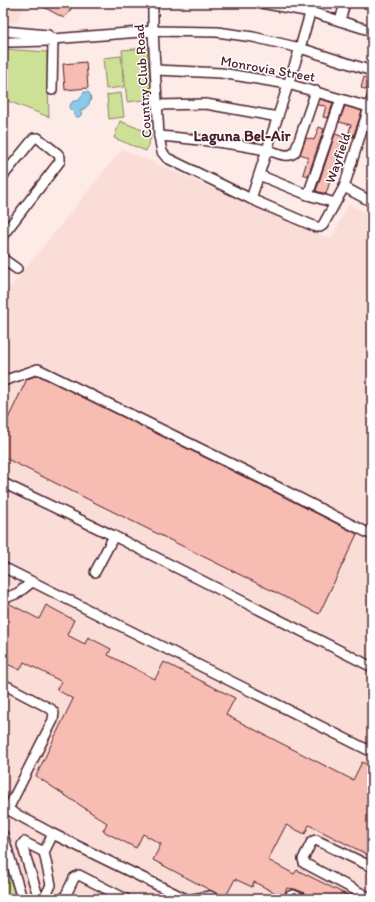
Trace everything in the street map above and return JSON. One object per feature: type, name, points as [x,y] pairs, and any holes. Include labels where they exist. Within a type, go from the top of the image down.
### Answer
[{"type":"street","name":"Country Club Road","points":[[153,3],[157,105],[159,136],[162,152],[167,158],[251,199],[316,227],[323,225]]},
{"type":"street","points":[[261,3],[312,8],[372,31]]},
{"type":"street","points":[[340,20],[345,3]]},
{"type":"street","points":[[251,199],[312,8]]},
{"type":"street","points":[[3,31],[48,35],[53,38]]},
{"type":"street","points":[[3,42],[48,41],[53,38],[153,31],[217,32],[253,37],[300,48],[372,71]]},
{"type":"street","points":[[52,90],[53,38]]},
{"type":"street","name":"Monrovia Street","points":[[156,70],[221,73],[288,84],[316,92],[371,104]]},
{"type":"street","points":[[159,136],[191,138],[267,150],[289,156],[293,155],[316,92]]},
{"type":"street","points":[[308,195],[341,98]]},
{"type":"street","points":[[157,105],[206,104],[278,117]]},
{"type":"street","name":"Wayfield","points":[[323,225],[344,187],[371,104]]},
{"type":"street","points":[[3,176],[34,138],[38,138],[60,157],[60,161],[3,235]]},
{"type":"street","points":[[259,175],[308,195],[335,203]]},
{"type":"street","points":[[344,187],[372,201]]},
{"type":"street","points":[[3,258],[17,269]]},
{"type":"street","points":[[3,381],[38,369],[258,477],[372,535]]},
{"type":"street","points":[[3,483],[114,536],[372,666]]},
{"type":"street","points":[[95,572],[114,536]]},
{"type":"street","points":[[3,567],[372,752]]},
{"type":"street","points":[[3,599],[18,594],[32,582]]},
{"type":"street","points":[[3,684],[51,709],[54,713],[53,720],[6,808],[53,834],[182,898]]},
{"type":"street","points":[[44,899],[51,885],[44,852],[53,834]]},
{"type":"street","points":[[3,835],[22,899]]},
{"type":"street","points":[[372,868],[316,840],[311,843],[303,859],[304,863],[372,899]]},
{"type":"street","points":[[39,899],[22,845],[24,842],[44,852]]},
{"type":"street","points":[[64,899],[74,878],[79,875],[126,899]]},
{"type":"street","points":[[288,899],[293,895],[303,899]]},
{"type":"street","points":[[193,899],[210,896],[216,899]]},
{"type":"shaded area","points":[[3,3],[27,3],[16,23],[3,20]]},
{"type":"shaded area","points":[[122,149],[331,239],[349,204],[372,216],[372,899],[3,899],[3,296]]},
{"type":"green space","points":[[147,48],[152,99],[127,102],[122,50]]},
{"type":"green space","points":[[3,49],[47,52],[49,117],[3,99]]},
{"type":"green space","points":[[121,56],[124,87],[106,89],[103,58]]},
{"type":"green space","points":[[121,93],[124,117],[109,119],[107,95]]},
{"type":"green space","points":[[120,121],[152,134],[146,151],[114,138]]},
{"type":"green space","points":[[3,854],[16,899],[3,899]]},
{"type":"water","points":[[84,92],[88,92],[90,94],[91,100],[85,108],[80,111],[82,114],[77,117],[73,114],[74,112],[69,107],[73,101],[79,100]]},
{"type":"building","points":[[36,3],[74,3],[64,18]]},
{"type":"building","points":[[86,62],[88,88],[65,90],[63,64]]},
{"type":"building","points":[[364,77],[372,79],[372,91],[361,88]]},
{"type":"building","points":[[320,99],[333,103],[328,118],[323,117],[326,106],[318,105]]},
{"type":"building","points":[[345,106],[362,111],[353,137],[348,136],[351,125],[339,122]]},
{"type":"building","points":[[319,127],[324,129],[308,176],[303,174],[308,157],[300,154],[306,138],[314,140]]},
{"type":"building","points":[[335,134],[344,137],[326,194],[316,191]]},
{"type":"building","points":[[38,375],[357,534],[319,614],[3,457],[3,429],[27,379]]},
{"type":"building","points":[[8,603],[39,619],[46,605],[74,620],[67,635],[85,644],[88,637],[111,649],[108,655],[155,679],[164,662],[235,698],[226,715],[353,780],[362,762],[372,767],[372,857],[309,825],[305,834],[286,825],[268,860],[294,874],[297,870],[355,899],[311,899],[305,893],[287,888],[283,897],[254,882],[252,887],[235,879],[225,898],[153,860],[161,844],[143,834],[136,848],[103,831],[107,823],[36,776],[73,699],[56,689],[62,682],[24,662],[20,670],[3,662],[3,611]]},
{"type":"district","name":"Laguna Bel-Air","points":[[242,136]]}]
